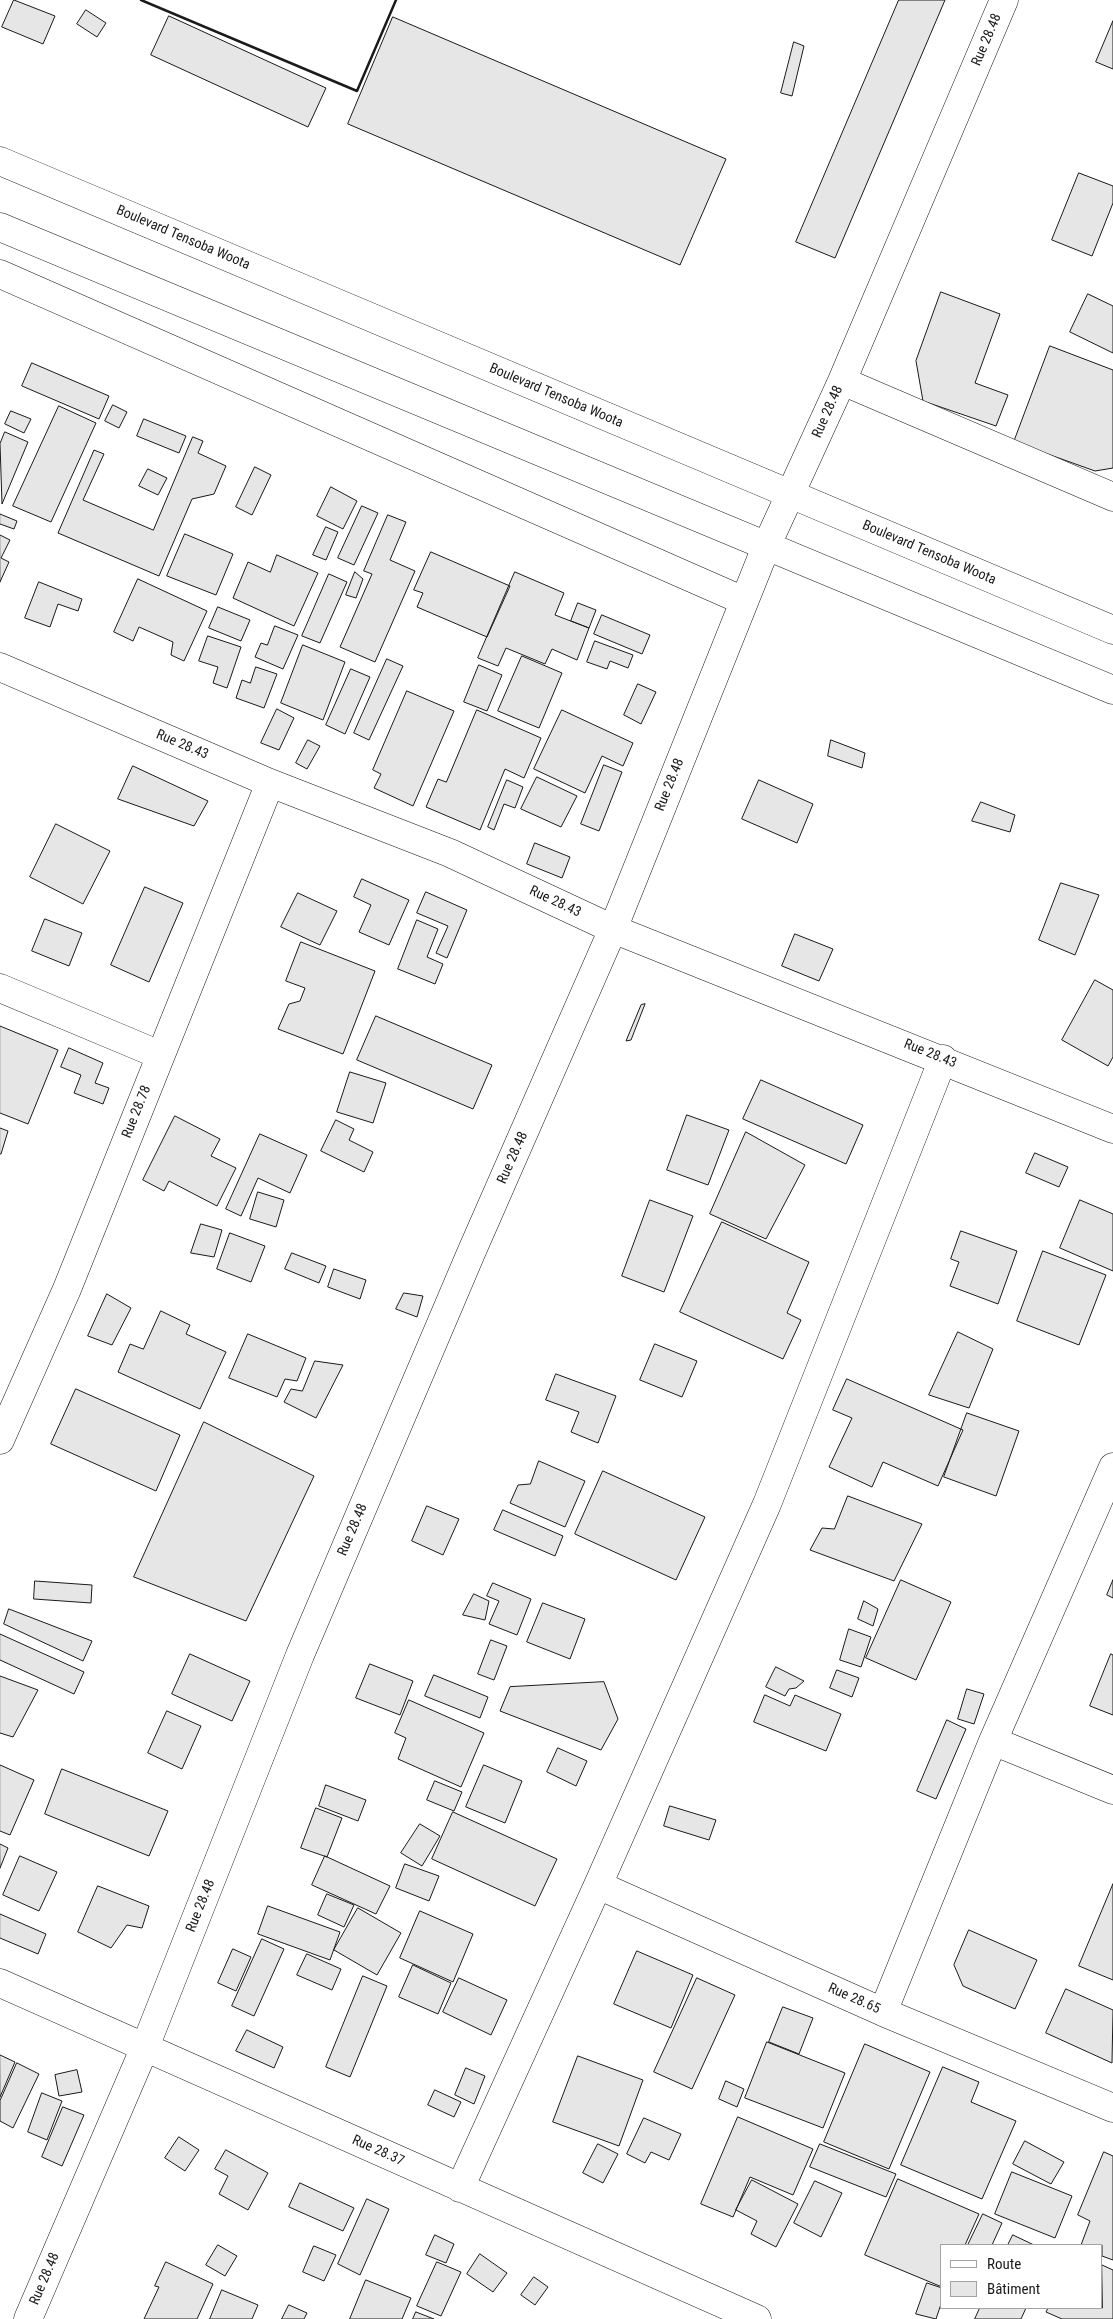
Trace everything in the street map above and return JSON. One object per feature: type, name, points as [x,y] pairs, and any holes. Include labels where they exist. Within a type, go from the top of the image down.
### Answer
[{"type":"street","name":"Rue 28.48","points":[[28,2319],[145,2047],[300,1656],[471,1253],[614,929],[766,547],[842,382],[1004,0]]},
{"type":"street","name":"Boulevard Tensoba Woota","points":[[0,161],[1113,630]]},
{"type":"street","points":[[0,227],[1113,690]]},
{"type":"street","points":[[0,274],[744,601]]},
{"type":"street","points":[[842,382],[1113,497]]},
{"type":"street","name":"Rue 28.43","points":[[0,667],[270,782],[450,853],[614,929],[943,1059],[1113,1129]]},
{"type":"street","name":"Rue 28.78","points":[[0,1440],[67,1289],[270,782]]},
{"type":"street","points":[[0,988],[160,1055]]},
{"type":"street","points":[[460,2188],[598,1885],[767,1504],[943,1059]]},
{"type":"street","points":[[882,2012],[993,1741],[1113,1467]]},
{"type":"street","points":[[993,1741],[1113,1790]]},
{"type":"street","name":"Rue 28.65","points":[[598,1885],[882,2012],[1113,2108]]},
{"type":"street","name":"Rue 28.37","points":[[0,1982],[757,2319]]},
{"type":"building","points":[[14,0],[55,16],[43,44],[2,27]]},
{"type":"building","points":[[899,0],[945,0],[835,258],[796,242]]},
{"type":"building","points":[[86,10],[106,23],[97,37],[77,24]]},
{"type":"building","points":[[169,16],[326,88],[308,127],[151,55]]},
{"type":"building","points":[[393,17],[726,159],[680,265],[348,124]]},
{"type":"building","points":[[1113,21],[1113,69],[1096,62]]},
{"type":"building","points":[[794,42],[804,46],[792,96],[781,93]]},
{"type":"building","points":[[1079,173],[1113,186],[1113,203],[1092,256],[1052,240]]},
{"type":"building","points":[[941,292],[1000,314],[975,383],[1008,395],[996,426],[923,401],[916,361]]},
{"type":"building","points":[[1088,294],[1113,306],[1113,353],[1070,332]]},
{"type":"building","points":[[1050,346],[1113,370],[1113,468],[1095,471],[1014,442]]},
{"type":"building","points":[[32,363],[109,396],[99,419],[22,386]]},
{"type":"building","points":[[113,405],[127,412],[119,428],[105,421]]},
{"type":"building","points":[[59,406],[96,423],[51,522],[13,506]]},
{"type":"building","points":[[11,411],[31,419],[24,433],[5,424]]},
{"type":"building","points":[[144,419],[186,436],[179,453],[137,436]]},
{"type":"building","points":[[5,432],[28,442],[2,504],[0,444]]},
{"type":"building","points":[[193,437],[203,441],[198,453],[226,466],[214,494],[192,499],[159,576],[58,533],[94,450],[104,454],[83,500],[153,530]]},
{"type":"building","points":[[255,467],[271,475],[252,515],[236,507]]},
{"type":"building","points":[[148,469],[167,478],[158,495],[139,486]]},
{"type":"building","points":[[331,487],[357,501],[343,529],[317,516]]},
{"type":"building","points":[[362,506],[378,513],[354,565],[338,558]]},
{"type":"building","points":[[0,514],[17,521],[14,529],[0,524]]},
{"type":"building","points":[[388,515],[406,522],[390,560],[415,571],[375,662],[340,647],[372,574],[364,571]]},
{"type":"building","points":[[326,527],[338,532],[326,560],[313,555]]},
{"type":"building","points":[[185,534],[233,554],[216,595],[167,576]]},
{"type":"building","points":[[0,535],[10,540],[1,558],[9,562],[0,582]]},
{"type":"building","points":[[431,552],[510,586],[487,637],[417,607],[423,593],[414,590]]},
{"type":"building","points":[[277,555],[318,573],[294,626],[233,598],[248,562],[270,572]]},
{"type":"building","points":[[355,572],[363,579],[356,598],[346,595]]},
{"type":"building","points":[[515,572],[564,593],[555,615],[589,628],[577,660],[552,649],[545,664],[506,648],[498,666],[478,658]]},
{"type":"building","points":[[329,574],[347,582],[320,643],[302,636]]},
{"type":"building","points":[[138,579],[207,611],[184,661],[171,655],[173,642],[139,627],[133,641],[114,632]]},
{"type":"building","points":[[39,582],[82,599],[78,611],[58,604],[50,627],[25,618]]},
{"type":"building","points":[[578,603],[596,610],[589,628],[571,621]]},
{"type":"building","points":[[218,607],[250,620],[241,641],[209,628]]},
{"type":"building","points":[[602,615],[650,635],[642,654],[594,634]]},
{"type":"building","points":[[275,626],[298,635],[283,669],[255,657],[261,643],[267,645]]},
{"type":"building","points":[[208,636],[241,647],[227,688],[213,683],[218,667],[199,661]]},
{"type":"building","points":[[595,641],[633,655],[628,668],[610,661],[607,669],[587,662]]},
{"type":"building","points":[[303,645],[345,662],[323,720],[281,703]]},
{"type":"building","points":[[522,656],[562,673],[539,728],[498,711]]},
{"type":"building","points":[[387,659],[403,666],[369,740],[354,733]]},
{"type":"building","points":[[479,665],[502,675],[487,711],[464,702]]},
{"type":"building","points":[[256,667],[277,674],[264,708],[236,698],[242,680],[250,683]]},
{"type":"building","points":[[351,669],[370,677],[345,734],[326,725]]},
{"type":"building","points":[[638,684],[656,692],[641,724],[624,715]]},
{"type":"building","points":[[407,691],[454,711],[413,806],[374,788],[381,774],[373,770]]},
{"type":"building","points":[[277,709],[294,718],[279,750],[261,743]]},
{"type":"building","points":[[477,710],[541,738],[524,778],[505,769],[480,830],[426,807],[438,779],[446,782]]},
{"type":"building","points":[[562,710],[633,743],[623,766],[602,756],[585,793],[534,769]]},
{"type":"building","points":[[308,740],[320,746],[307,769],[296,763]]},
{"type":"building","points":[[831,740],[865,753],[862,768],[828,756]]},
{"type":"building","points":[[604,765],[622,772],[599,831],[581,824]]},
{"type":"building","points":[[133,766],[208,801],[194,826],[118,799]]},
{"type":"building","points":[[537,777],[577,796],[561,827],[521,809]]},
{"type":"building","points":[[507,780],[523,787],[515,808],[504,804],[494,830],[488,827]]},
{"type":"building","points":[[759,780],[813,804],[797,843],[742,819]]},
{"type":"building","points":[[981,802],[1015,815],[1010,832],[972,821]]},
{"type":"building","points":[[56,824],[110,851],[83,904],[30,877]]},
{"type":"building","points":[[535,843],[570,857],[562,878],[527,864]]},
{"type":"building","points":[[362,879],[409,900],[389,945],[359,932],[371,905],[354,897]]},
{"type":"building","points":[[1061,883],[1099,895],[1075,955],[1039,940]]},
{"type":"building","points":[[145,887],[183,903],[149,982],[111,965]]},
{"type":"building","points":[[426,892],[467,910],[447,958],[436,953],[448,926],[417,913]]},
{"type":"building","points":[[298,893],[337,911],[320,945],[281,927]]},
{"type":"building","points":[[45,919],[82,933],[69,966],[32,951]]},
{"type":"building","points":[[417,920],[438,929],[427,957],[443,964],[435,984],[398,969]]},
{"type":"building","points":[[795,934],[833,949],[819,981],[782,966]]},
{"type":"building","points":[[301,942],[375,971],[343,1054],[278,1029],[289,1004],[300,1001],[305,988],[286,981]]},
{"type":"building","points":[[1095,980],[1113,990],[1113,1057],[1108,1066],[1062,1040]]},
{"type":"building","points":[[645,1004],[631,1040],[626,1041],[641,1005]]},
{"type":"building","points":[[376,1016],[492,1065],[473,1109],[357,1060]]},
{"type":"building","points":[[0,1026],[58,1050],[28,1124],[0,1113]]},
{"type":"building","points":[[69,1048],[103,1063],[95,1083],[109,1088],[103,1104],[74,1093],[81,1075],[61,1067]]},
{"type":"building","points":[[350,1072],[386,1083],[373,1123],[337,1112]]},
{"type":"building","points":[[761,1080],[863,1125],[846,1164],[743,1119]]},
{"type":"building","points":[[687,1115],[729,1130],[708,1185],[667,1170]]},
{"type":"building","points":[[175,1116],[220,1139],[211,1156],[236,1168],[217,1206],[169,1181],[164,1191],[143,1180]]},
{"type":"building","points":[[336,1120],[354,1129],[349,1140],[373,1152],[364,1172],[321,1151]]},
{"type":"building","points":[[0,1128],[8,1131],[1,1154],[0,1154]]},
{"type":"building","points":[[746,1132],[805,1165],[766,1239],[710,1214]]},
{"type":"building","points":[[260,1134],[307,1155],[290,1193],[258,1178],[241,1216],[226,1209]]},
{"type":"building","points":[[1035,1153],[1068,1167],[1059,1187],[1026,1173]]},
{"type":"building","points":[[258,1192],[284,1200],[276,1227],[250,1219]]},
{"type":"building","points":[[650,1200],[693,1216],[664,1292],[622,1276]]},
{"type":"building","points":[[1080,1200],[1113,1214],[1113,1271],[1060,1248]]},
{"type":"building","points":[[722,1222],[809,1262],[787,1313],[801,1320],[783,1359],[680,1312]]},
{"type":"building","points":[[201,1224],[222,1230],[214,1257],[191,1253]]},
{"type":"building","points":[[961,1231],[1017,1251],[998,1304],[950,1286],[959,1262],[951,1259]]},
{"type":"building","points":[[230,1233],[265,1246],[251,1282],[217,1269]]},
{"type":"building","points":[[1043,1251],[1106,1275],[1079,1345],[1017,1321]]},
{"type":"building","points":[[292,1253],[326,1266],[319,1283],[285,1269]]},
{"type":"building","points":[[334,1269],[366,1280],[360,1299],[328,1287]]},
{"type":"building","points":[[404,1293],[423,1296],[417,1317],[396,1309]]},
{"type":"building","points":[[107,1294],[131,1308],[112,1345],[88,1336]]},
{"type":"building","points":[[161,1311],[190,1325],[186,1334],[226,1352],[200,1409],[118,1372],[130,1344],[143,1349]]},
{"type":"building","points":[[958,1332],[993,1349],[969,1408],[929,1395]]},
{"type":"building","points":[[248,1334],[306,1358],[297,1381],[285,1379],[277,1397],[229,1378]]},
{"type":"building","points":[[655,1344],[697,1361],[682,1397],[640,1380]]},
{"type":"building","points":[[315,1361],[343,1365],[316,1418],[284,1402],[291,1389],[302,1391]]},
{"type":"building","points":[[556,1374],[616,1396],[598,1443],[571,1432],[579,1412],[546,1400]]},
{"type":"building","points":[[847,1379],[963,1430],[938,1486],[883,1462],[872,1487],[829,1467],[852,1418],[833,1410]]},
{"type":"building","points":[[76,1389],[180,1435],[156,1491],[51,1444]]},
{"type":"building","points":[[967,1413],[1019,1431],[996,1496],[944,1477]]},
{"type":"building","points":[[204,1422],[314,1476],[246,1621],[134,1577]]},
{"type":"building","points":[[539,1461],[585,1481],[565,1527],[510,1503],[518,1485],[530,1484]]},
{"type":"building","points":[[603,1471],[705,1517],[676,1580],[575,1534]]},
{"type":"building","points":[[848,1496],[922,1524],[894,1581],[810,1550],[822,1528],[834,1529]]},
{"type":"building","points":[[427,1506],[459,1519],[443,1555],[412,1541]]},
{"type":"building","points":[[503,1510],[563,1536],[555,1556],[494,1530]]},
{"type":"building","points":[[901,1580],[951,1602],[916,1680],[866,1658]]},
{"type":"building","points":[[1113,1580],[1113,1598],[1107,1595]]},
{"type":"building","points":[[35,1581],[92,1585],[91,1603],[34,1599]]},
{"type":"building","points":[[493,1583],[531,1599],[517,1635],[489,1624],[499,1601],[487,1596]]},
{"type":"building","points":[[474,1594],[489,1601],[485,1620],[463,1615]]},
{"type":"building","points":[[864,1601],[878,1609],[873,1626],[858,1619]]},
{"type":"building","points":[[543,1603],[585,1619],[570,1659],[527,1642]]},
{"type":"building","points":[[9,1609],[92,1641],[83,1661],[4,1624]]},
{"type":"building","points":[[849,1629],[871,1637],[861,1667],[840,1660]]},
{"type":"building","points":[[0,1634],[84,1672],[74,1694],[0,1660]]},
{"type":"building","points":[[491,1640],[507,1646],[494,1680],[478,1674]]},
{"type":"building","points":[[190,1654],[250,1681],[232,1721],[172,1694]]},
{"type":"building","points":[[1111,1654],[1113,1655],[1113,1715],[1090,1706]]},
{"type":"building","points":[[370,1664],[413,1681],[400,1715],[356,1698]]},
{"type":"building","points":[[776,1667],[804,1681],[796,1688],[789,1689],[785,1696],[766,1687]]},
{"type":"building","points":[[837,1670],[859,1678],[852,1697],[830,1688]]},
{"type":"building","points":[[434,1675],[488,1697],[480,1718],[425,1696]]},
{"type":"building","points":[[0,1676],[38,1690],[13,1737],[0,1733]]},
{"type":"building","points":[[604,1682],[618,1719],[601,1750],[500,1711],[510,1687]]},
{"type":"building","points":[[967,1689],[984,1694],[974,1724],[958,1719]]},
{"type":"building","points":[[765,1695],[790,1706],[795,1695],[841,1714],[826,1751],[754,1722]]},
{"type":"building","points":[[409,1700],[484,1733],[461,1787],[398,1759],[406,1738],[395,1733]]},
{"type":"building","points":[[167,1711],[201,1726],[182,1769],[148,1753]]},
{"type":"building","points":[[947,1720],[966,1729],[936,1799],[917,1791]]},
{"type":"building","points":[[558,1748],[587,1761],[576,1786],[547,1772]]},
{"type":"building","points":[[0,1765],[34,1780],[10,1835],[0,1831]]},
{"type":"building","points":[[484,1765],[522,1781],[505,1823],[466,1807]]},
{"type":"building","points":[[62,1769],[168,1811],[149,1856],[45,1814]]},
{"type":"building","points":[[435,1781],[462,1792],[454,1811],[427,1800]]},
{"type":"building","points":[[326,1785],[366,1800],[358,1821],[319,1806]]},
{"type":"building","points":[[670,1806],[716,1820],[709,1840],[664,1826]]},
{"type":"building","points":[[316,1808],[342,1818],[327,1857],[301,1848]]},
{"type":"building","points":[[453,1812],[557,1859],[535,1906],[432,1859]]},
{"type":"building","points":[[420,1824],[440,1836],[422,1866],[401,1853]]},
{"type":"building","points":[[0,1844],[8,1848],[0,1868]]},
{"type":"building","points":[[20,1856],[57,1872],[39,1911],[3,1895]]},
{"type":"building","points":[[325,1856],[390,1886],[376,1914],[312,1885]]},
{"type":"building","points":[[405,1864],[439,1876],[429,1901],[396,1888]]},
{"type":"building","points":[[1113,1884],[1113,1980],[1079,1966]]},
{"type":"building","points":[[98,1886],[149,1906],[142,1928],[127,1925],[111,1948],[78,1932]]},
{"type":"building","points":[[327,1894],[354,1905],[344,1927],[318,1915]]},
{"type":"building","points":[[268,1906],[340,1932],[330,1960],[258,1934]]},
{"type":"building","points":[[358,1908],[401,1933],[377,1975],[334,1950]]},
{"type":"building","points":[[420,1911],[473,1934],[453,1982],[400,1958]]},
{"type":"building","points":[[0,1914],[46,1934],[38,1954],[0,1938]]},
{"type":"building","points":[[969,1930],[1037,1960],[1015,2009],[963,1986],[954,1965]]},
{"type":"building","points":[[262,1939],[284,1949],[254,2016],[232,2006]]},
{"type":"building","points":[[233,1949],[251,1957],[236,1991],[218,1983]]},
{"type":"building","points":[[637,1951],[693,1975],[671,2028],[614,2004]]},
{"type":"building","points":[[307,1954],[341,1969],[332,1990],[297,1975]]},
{"type":"building","points":[[413,1965],[451,1983],[438,2014],[399,1997]]},
{"type":"building","points":[[363,1976],[387,1986],[350,2077],[326,2067]]},
{"type":"building","points":[[459,1978],[507,2000],[491,2035],[443,2012]]},
{"type":"building","points":[[697,1978],[735,1995],[692,2089],[654,2072]]},
{"type":"building","points":[[1066,1989],[1113,2010],[1112,2063],[1046,2033]]},
{"type":"building","points":[[783,2007],[813,2018],[799,2054],[769,2042]]},
{"type":"building","points":[[247,2030],[283,2047],[274,2068],[236,2051]]},
{"type":"building","points":[[767,2042],[845,2073],[823,2128],[745,2098]]},
{"type":"building","points":[[865,2044],[930,2072],[889,2169],[824,2142]]},
{"type":"building","points":[[0,2055],[15,2062],[0,2097]]},
{"type":"building","points":[[578,2056],[643,2080],[619,2146],[553,2122]]},
{"type":"building","points":[[17,2063],[39,2074],[13,2128],[0,2121],[0,2101]]},
{"type":"building","points":[[943,2067],[979,2082],[971,2102],[1016,2121],[982,2199],[901,2165]]},
{"type":"building","points":[[466,2068],[485,2076],[474,2104],[455,2095]]},
{"type":"building","points":[[77,2070],[82,2092],[59,2096],[55,2075]]},
{"type":"building","points":[[726,2081],[744,2089],[737,2107],[719,2099]]},
{"type":"building","points":[[435,2090],[461,2102],[454,2117],[428,2105]]},
{"type":"building","points":[[42,2093],[62,2101],[47,2140],[28,2132]]},
{"type":"building","points":[[63,2107],[84,2115],[62,2166],[42,2157]]},
{"type":"building","points":[[738,2117],[813,2149],[793,2195],[750,2177],[733,2217],[701,2204]]},
{"type":"building","points":[[644,2118],[681,2134],[669,2160],[651,2152],[645,2163],[627,2154]]},
{"type":"building","points":[[179,2137],[199,2150],[185,2171],[165,2158]]},
{"type":"building","points":[[1025,2141],[1064,2162],[1051,2184],[1013,2164]]},
{"type":"building","points":[[598,2144],[618,2154],[603,2183],[583,2173]]},
{"type":"building","points":[[820,2144],[896,2174],[886,2197],[810,2167]]},
{"type":"building","points":[[226,2150],[268,2173],[248,2210],[219,2194],[228,2176],[215,2169]]},
{"type":"building","points":[[1104,2152],[1113,2156],[1113,2260],[1103,2256],[1103,2244],[1081,2244],[1090,2221],[1078,2215]]},
{"type":"building","points":[[1012,2172],[1072,2196],[1055,2238],[995,2214]]},
{"type":"building","points":[[898,2179],[979,2214],[965,2244],[940,2244],[940,2286],[865,2255]]},
{"type":"building","points":[[752,2180],[798,2204],[776,2247],[751,2234],[757,2221],[736,2210]]},
{"type":"building","points":[[815,2181],[842,2193],[821,2237],[794,2223]]},
{"type":"building","points":[[300,2183],[354,2208],[343,2231],[289,2207]]},
{"type":"building","points":[[367,2199],[389,2209],[360,2275],[338,2264]]},
{"type":"building","points":[[983,2214],[1002,2223],[992,2244],[968,2244]]},
{"type":"building","points":[[435,2235],[454,2244],[446,2263],[426,2255]]},
{"type":"building","points":[[1013,2235],[1032,2244],[1008,2244]]},
{"type":"building","points":[[218,2245],[237,2256],[225,2276],[206,2265]]},
{"type":"building","points":[[314,2246],[336,2255],[324,2281],[303,2272]]},
{"type":"building","points":[[480,2254],[507,2273],[493,2292],[467,2274]]},
{"type":"building","points":[[166,2262],[213,2284],[197,2319],[144,2319],[159,2287],[155,2286]]},
{"type":"building","points":[[437,2262],[461,2272],[441,2316],[417,2306]]},
{"type":"building","points":[[1103,2265],[1113,2270],[1113,2319],[1062,2319],[1046,2312],[1048,2309],[1103,2309]]},
{"type":"building","points":[[534,2277],[548,2287],[535,2305],[521,2295]]},
{"type":"building","points":[[366,2280],[411,2298],[402,2319],[350,2319]]},
{"type":"building","points":[[927,2283],[940,2287],[940,2307],[936,2319],[916,2314]]},
{"type":"building","points":[[222,2290],[258,2305],[252,2319],[210,2319]]},
{"type":"building","points":[[289,2305],[307,2313],[304,2319],[282,2319]]},
{"type":"building","points":[[980,2309],[1026,2309],[1021,2319],[975,2319]]},
{"type":"building","points":[[416,2312],[434,2319],[413,2319]]},
{"type":"wall","points":[[141,0],[357,91],[396,0]]}]
